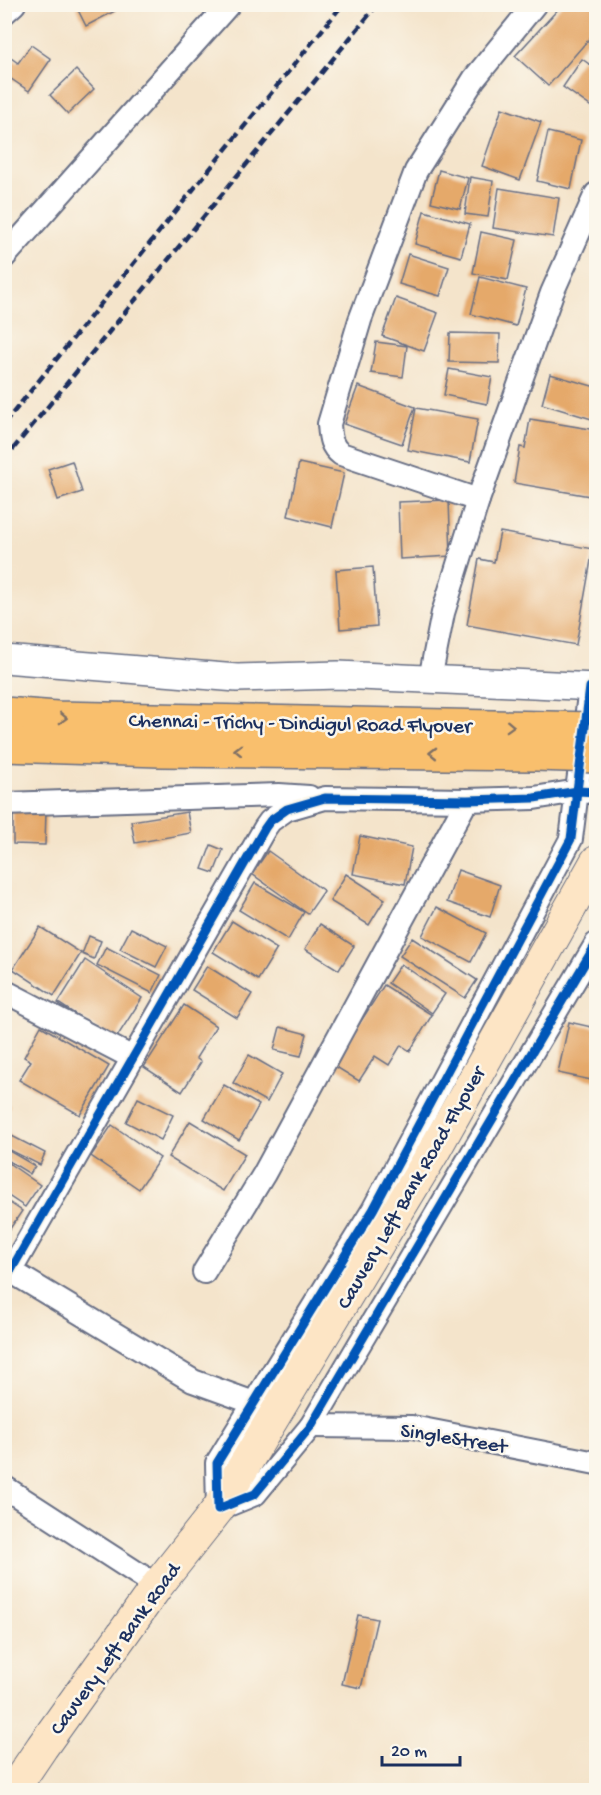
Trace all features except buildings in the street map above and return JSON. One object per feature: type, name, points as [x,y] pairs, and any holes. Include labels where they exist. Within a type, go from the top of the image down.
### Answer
[{"type":"highway","name":"Chennai - Trichy - Dindigul Road Flyover","points":[[4,714],[69,718],[597,729]]},
{"type":"highway","name":"Chennai - Trichy - Dindigul Road Flyover","points":[[4,745],[159,750],[597,756]]},
{"type":"main road","name":"Cauvery Left Bank Road Flyover","points":[[218,1509],[434,1151],[597,862]]},
{"type":"main road","name":"Cauvery Left Bank Road","points":[[14,1791],[42,1747],[158,1586],[218,1509]]},
{"type":"street","points":[[4,14],[14,4]]},
{"type":"street","points":[[4,257],[229,4]]},
{"type":"street","points":[[478,500],[341,454],[331,442],[329,424],[360,320],[416,171],[474,79],[536,4]]},
{"type":"street","points":[[430,679],[442,612],[478,500],[552,294],[597,194]]},
{"type":"street","points":[[4,659],[237,678],[338,675],[593,687],[587,792],[571,839],[373,1210],[217,1463],[218,1509],[255,1494],[311,1426],[597,944]]},
{"type":"street","points":[[4,804],[279,795],[467,800],[534,798],[587,792]]},
{"type":"street","points":[[254,1403],[193,1381],[8,1269],[270,820],[287,809],[325,798]]},
{"type":"street","points":[[204,1272],[264,1174],[467,800]]},
{"type":"street","points":[[4,991],[133,1058]]},
{"type":"street","name":"SingleStreet","points":[[311,1426],[412,1427],[597,1463]]},
{"type":"street","points":[[4,1487],[158,1586]]},
{"type":"railway","points":[[4,424],[343,4]]},
{"type":"railway","points":[[4,460],[378,4]]},
{"type":"cycle path","points":[[590,687],[571,839],[373,1210],[217,1463],[218,1509],[255,1494],[311,1426],[596,944]]},
{"type":"cycle path","points":[[11,1270],[270,821],[287,809],[325,798],[467,800],[534,798],[578,791],[596,792]]}]
